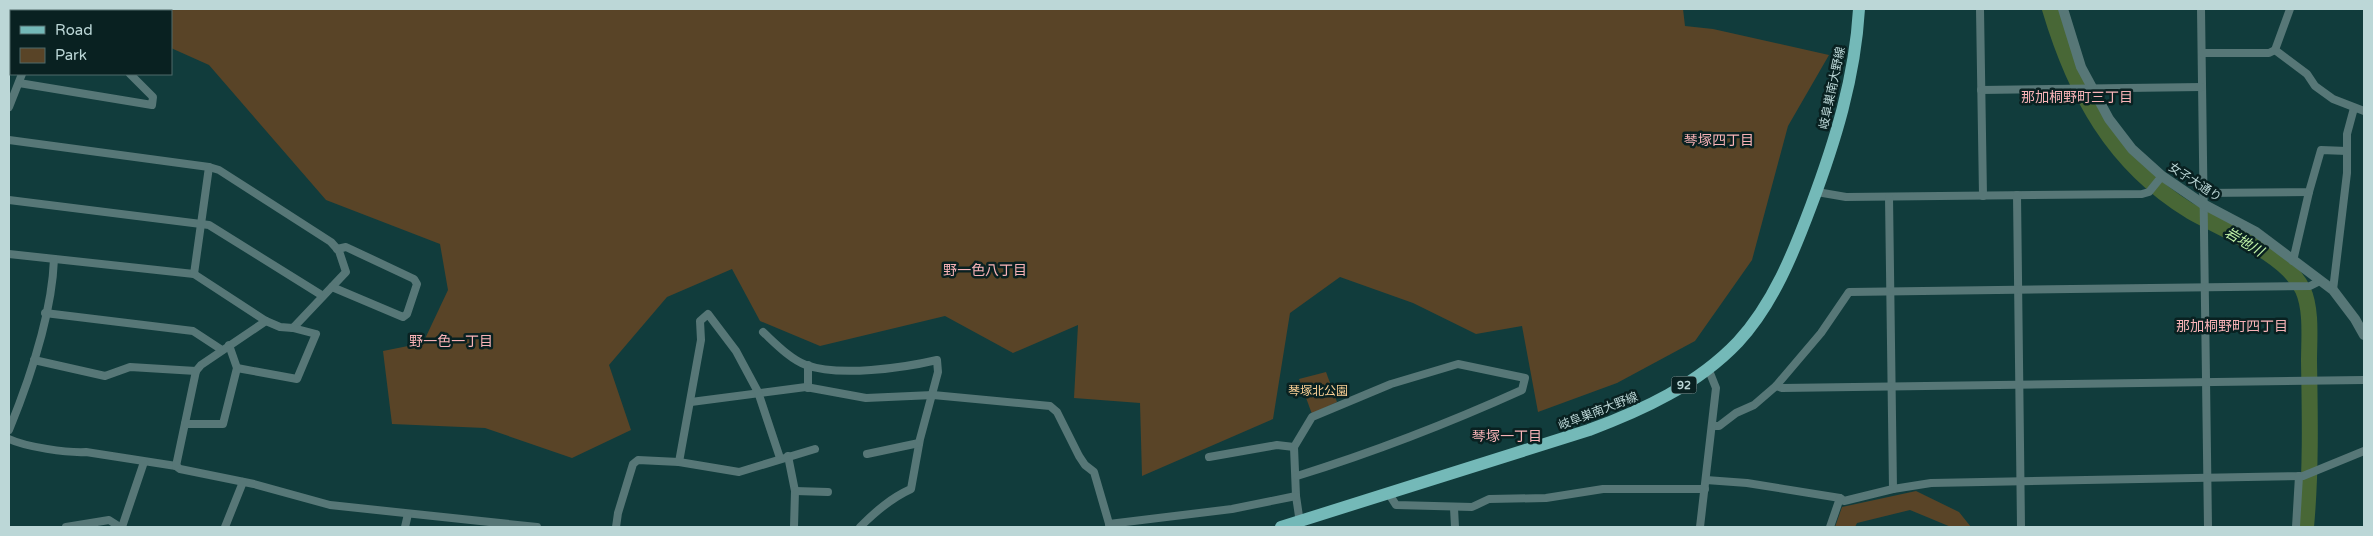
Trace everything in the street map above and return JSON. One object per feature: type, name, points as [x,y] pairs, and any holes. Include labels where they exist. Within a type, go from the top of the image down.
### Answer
[{"type":"main road","name":"岐阜巣南大野線","points":[[1281,527],[1300,524],[1636,413],[1663,399],[1708,368],[1738,342],[1764,306],[1798,240],[1837,135],[1845,102],[1859,9]]},
{"type":"street","points":[[1980,9],[1983,196]]},
{"type":"street","name":"女子大通り","points":[[2063,9],[2090,88],[2109,119],[2132,150],[2161,178],[2256,232],[2333,290],[2355,318],[2364,335]]},
{"type":"street","points":[[2201,9],[2208,527]]},
{"type":"street","points":[[2202,53],[2269,53],[2275,50],[2290,9]]},
{"type":"street","points":[[2275,50],[2307,74],[2315,86],[2332,99],[2364,111]]},
{"type":"street","points":[[9,107],[11,96],[22,75]]},
{"type":"street","points":[[19,83],[152,105],[154,96],[131,75]]},
{"type":"street","points":[[1981,90],[2202,87]]},
{"type":"street","points":[[2333,290],[2347,173],[2347,134],[2354,108]]},
{"type":"street","points":[[9,140],[209,167],[235,181],[331,242],[337,249],[346,272],[293,328]]},
{"type":"street","points":[[2293,261],[2321,150],[2347,151]]},
{"type":"street","points":[[194,274],[209,167]]},
{"type":"street","points":[[1816,192],[1846,198],[2142,194],[2150,190],[2161,178]]},
{"type":"street","points":[[2203,203],[2309,192]]},
{"type":"street","points":[[2017,195],[2021,527]]},
{"type":"street","points":[[1889,197],[1893,489]]},
{"type":"street","points":[[9,200],[200,222],[209,225],[323,296]]},
{"type":"street","points":[[332,286],[403,317],[407,314],[417,284],[414,279],[346,247],[337,249]]},
{"type":"street","points":[[9,254],[194,274],[266,321],[280,327],[316,334],[297,379],[237,368]]},
{"type":"street","points":[[9,430],[34,360],[53,276],[54,259]]},
{"type":"street","points":[[1713,426],[1720,426],[1736,413],[1754,404],[1776,386],[1821,333],[1849,292],[2310,286],[2320,281]]},
{"type":"street","points":[[45,312],[193,331],[226,347],[237,368],[223,424],[185,424]]},
{"type":"street","points":[[679,462],[701,340],[700,321],[708,314],[736,351],[758,392],[784,457],[795,491],[794,527]]},
{"type":"street","points":[[176,466],[196,371],[226,347],[266,321]]},
{"type":"street","points":[[762,332],[777,345],[808,365],[826,368],[895,369],[937,360],[938,372],[919,443],[911,490],[897,496],[878,509],[860,527]]},
{"type":"street","points":[[34,360],[105,376],[130,367],[196,371]]},
{"type":"street","points":[[1296,476],[1358,457],[1492,404],[1522,390],[1525,378],[1458,364],[1391,384],[1312,417],[1294,447],[1296,496],[1300,524]]},
{"type":"street","points":[[808,365],[808,388]]},
{"type":"street","points":[[1700,527],[1716,388],[1708,368]]},
{"type":"street","points":[[1776,386],[1782,388],[2364,380]]},
{"type":"street","points":[[691,402],[758,392],[808,388],[866,398],[933,395],[1050,406],[1057,412],[1085,465],[1094,472],[1109,526],[1232,509],[1296,496]]},
{"type":"street","points":[[9,439],[17,443],[73,453],[86,452],[176,466],[180,469],[243,482],[330,505],[537,527]]},
{"type":"street","points":[[867,454],[919,443]]},
{"type":"street","points":[[1208,457],[1278,445],[1294,447]]},
{"type":"street","points":[[616,527],[618,513],[633,464],[638,460],[679,462],[738,472],[815,449]]},
{"type":"street","points":[[1706,480],[1747,483],[1840,498],[1844,501],[1893,489],[1931,483],[2301,476],[2364,451]]},
{"type":"street","points":[[66,527],[109,520],[121,527],[144,462]]},
{"type":"street","points":[[2296,527],[2301,476]]},
{"type":"street","points":[[226,527],[243,482]]},
{"type":"street","points":[[1389,494],[1396,505],[1454,508],[1472,507],[1489,499],[1546,498],[1603,489],[1705,489]]},
{"type":"street","points":[[795,491],[828,492]]},
{"type":"street","points":[[1830,527],[1840,498]]},
{"type":"street","points":[[1454,508],[1455,527]]},
{"type":"street","points":[[405,527],[408,514]]},
{"type":"green space","points":[[80,9],[1683,9],[1685,26],[1713,29],[1829,55],[1788,126],[1752,260],[1695,341],[1617,383],[1538,412],[1522,326],[1476,334],[1413,303],[1340,277],[1290,313],[1273,419],[1142,476],[1140,403],[1074,398],[1078,325],[1013,353],[945,316],[820,346],[760,321],[732,269],[667,297],[609,365],[631,430],[572,458],[485,428],[392,424],[383,351],[423,343],[448,290],[440,244],[326,200],[209,65],[172,48],[172,10]]},
{"type":"green space","name":"琴塚北公園","points":[[1326,372],[1337,402],[1312,414],[1299,379]]},
{"type":"green space","points":[[1916,491],[1959,512],[1971,527],[1951,527],[1910,510],[1857,523],[1855,527],[1835,527],[1842,507]]},
{"type":"waterway","name":"岩地川","points":[[2050,9],[2060,40],[2085,97],[2100,124],[2118,149],[2163,192],[2190,211],[2269,254],[2295,277],[2303,290],[2308,307],[2309,325],[2310,424],[2306,527]]},
{"type":"district","name":"那加桐野町三丁目","points":[[2077,97]]},
{"type":"district","name":"琴塚四丁目","points":[[1719,140]]},
{"type":"district","name":"野一色八丁目","points":[[985,270]]},
{"type":"district","name":"那加桐野町四丁目","points":[[2232,326]]},
{"type":"district","name":"野一色一丁目","points":[[451,341]]},
{"type":"district","name":"琴塚一丁目","points":[[1507,436]]}]
